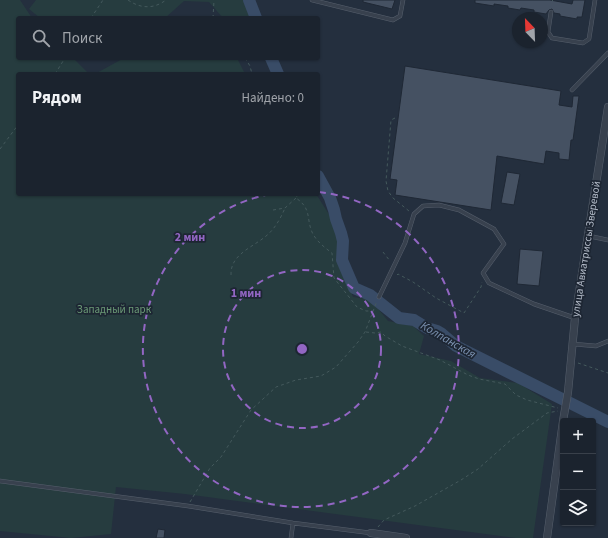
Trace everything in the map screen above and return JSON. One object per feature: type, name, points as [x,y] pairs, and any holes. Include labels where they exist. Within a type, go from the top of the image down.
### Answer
[{"type":"street","name":"улица Авиатриссы Зверевой","points":[[564,418],[568,392],[575,318],[605,145],[608,107]]},
{"type":"street","name":"улица Авиатриссы Зверевой","points":[[547,538],[560,443]]},
{"type":"street","points":[[371,534],[406,538]]},
{"type":"lane","points":[[312,0],[393,20],[400,16],[403,0]]},
{"type":"lane","points":[[551,12],[548,32],[552,38],[583,43],[589,39],[595,0]]},
{"type":"lane","points":[[572,90],[608,53]]},
{"type":"lane","points":[[379,297],[389,279],[405,243],[414,214],[424,206],[439,205],[459,210],[494,230],[504,244],[483,273],[489,283],[534,304],[575,318]]},
{"type":"lane","points":[[589,236],[608,240]]},
{"type":"lane","points":[[572,343],[596,346],[607,342]]},
{"type":"lane","points":[[0,482],[188,506],[371,534]]},
{"type":"lane","points":[[292,538],[293,523]]},
{"type":"path","points":[[92,16],[103,0]]},
{"type":"path","points":[[128,0],[137,6],[148,8],[160,4],[166,0]]},
{"type":"path","points":[[213,16],[214,0]]},
{"type":"path","points":[[56,72],[64,60]]},
{"type":"path","points":[[246,60],[252,72]]},
{"type":"path","points":[[395,118],[391,120],[386,181],[388,191],[393,198],[414,214]]},
{"type":"path","points":[[0,149],[16,128]]},
{"type":"path","points":[[231,275],[231,267],[237,258],[245,250],[260,241],[272,230],[285,208],[296,198],[307,210],[310,220],[310,227],[316,239],[332,253],[334,278],[357,307],[366,311],[374,311]]},
{"type":"path","points":[[274,210],[285,208]]},
{"type":"path","points":[[383,252],[388,260],[396,264]]},
{"type":"path","points":[[389,279],[398,274],[413,282],[436,298],[464,313],[481,286],[483,273]]},
{"type":"path","points":[[188,506],[210,468],[221,457],[251,410],[276,387],[296,380],[321,376],[336,367],[365,332],[379,297]]},
{"type":"path","points":[[365,332],[381,332],[402,346],[440,360],[478,379],[505,384],[516,395],[526,400],[565,409]]},
{"type":"path","points":[[570,360],[608,373]]},
{"type":"path","points":[[371,534],[384,520],[415,506],[478,469],[512,439],[547,413],[565,409]]},
{"type":"green space","name":"Западный парк","points":[[0,0],[20,0],[31,16],[16,16],[16,60],[75,60],[87,72],[16,72],[16,196],[317,196],[341,233],[339,262],[353,297],[371,300],[388,321],[413,326],[424,336],[419,354],[451,361],[480,378],[518,383],[552,404],[533,538],[516,538],[185,494],[116,487],[111,534],[71,538],[0,531]]},
{"type":"green space","points":[[36,0],[245,0],[251,16],[221,16],[209,2],[184,1],[167,16],[38,16],[29,9]]},
{"type":"green space","points":[[120,60],[238,60],[244,72],[99,72]]},
{"type":"building","points":[[363,0],[395,0],[392,9],[363,2]]},
{"type":"building","points":[[475,0],[550,0],[572,4],[573,0],[585,0],[582,17],[577,17],[577,19],[560,16],[560,14],[554,13],[552,9],[548,12],[534,12],[534,10],[521,8],[520,10],[508,8],[508,6],[494,4],[494,6],[475,3]]},
{"type":"building","points":[[405,66],[561,91],[559,105],[572,107],[573,96],[579,96],[569,160],[559,159],[559,153],[546,151],[544,164],[497,156],[491,210],[395,195],[397,180],[390,179]]},
{"type":"building","points":[[507,172],[520,174],[514,205],[501,203]]},
{"type":"building","points":[[520,249],[543,251],[539,286],[517,284]]},
{"type":"building","points":[[158,529],[165,530],[164,538],[156,538]]},
{"type":"waterway","name":"Колпанская","points":[[249,0],[255,16]]},
{"type":"waterway","name":"Колпанская","points":[[272,60],[277,72]]},
{"type":"waterway","name":"Колпанская","points":[[320,180],[330,198],[334,210],[343,241],[342,260],[354,288],[370,295],[399,318],[414,320],[427,328],[437,331],[456,346],[608,422]]}]
